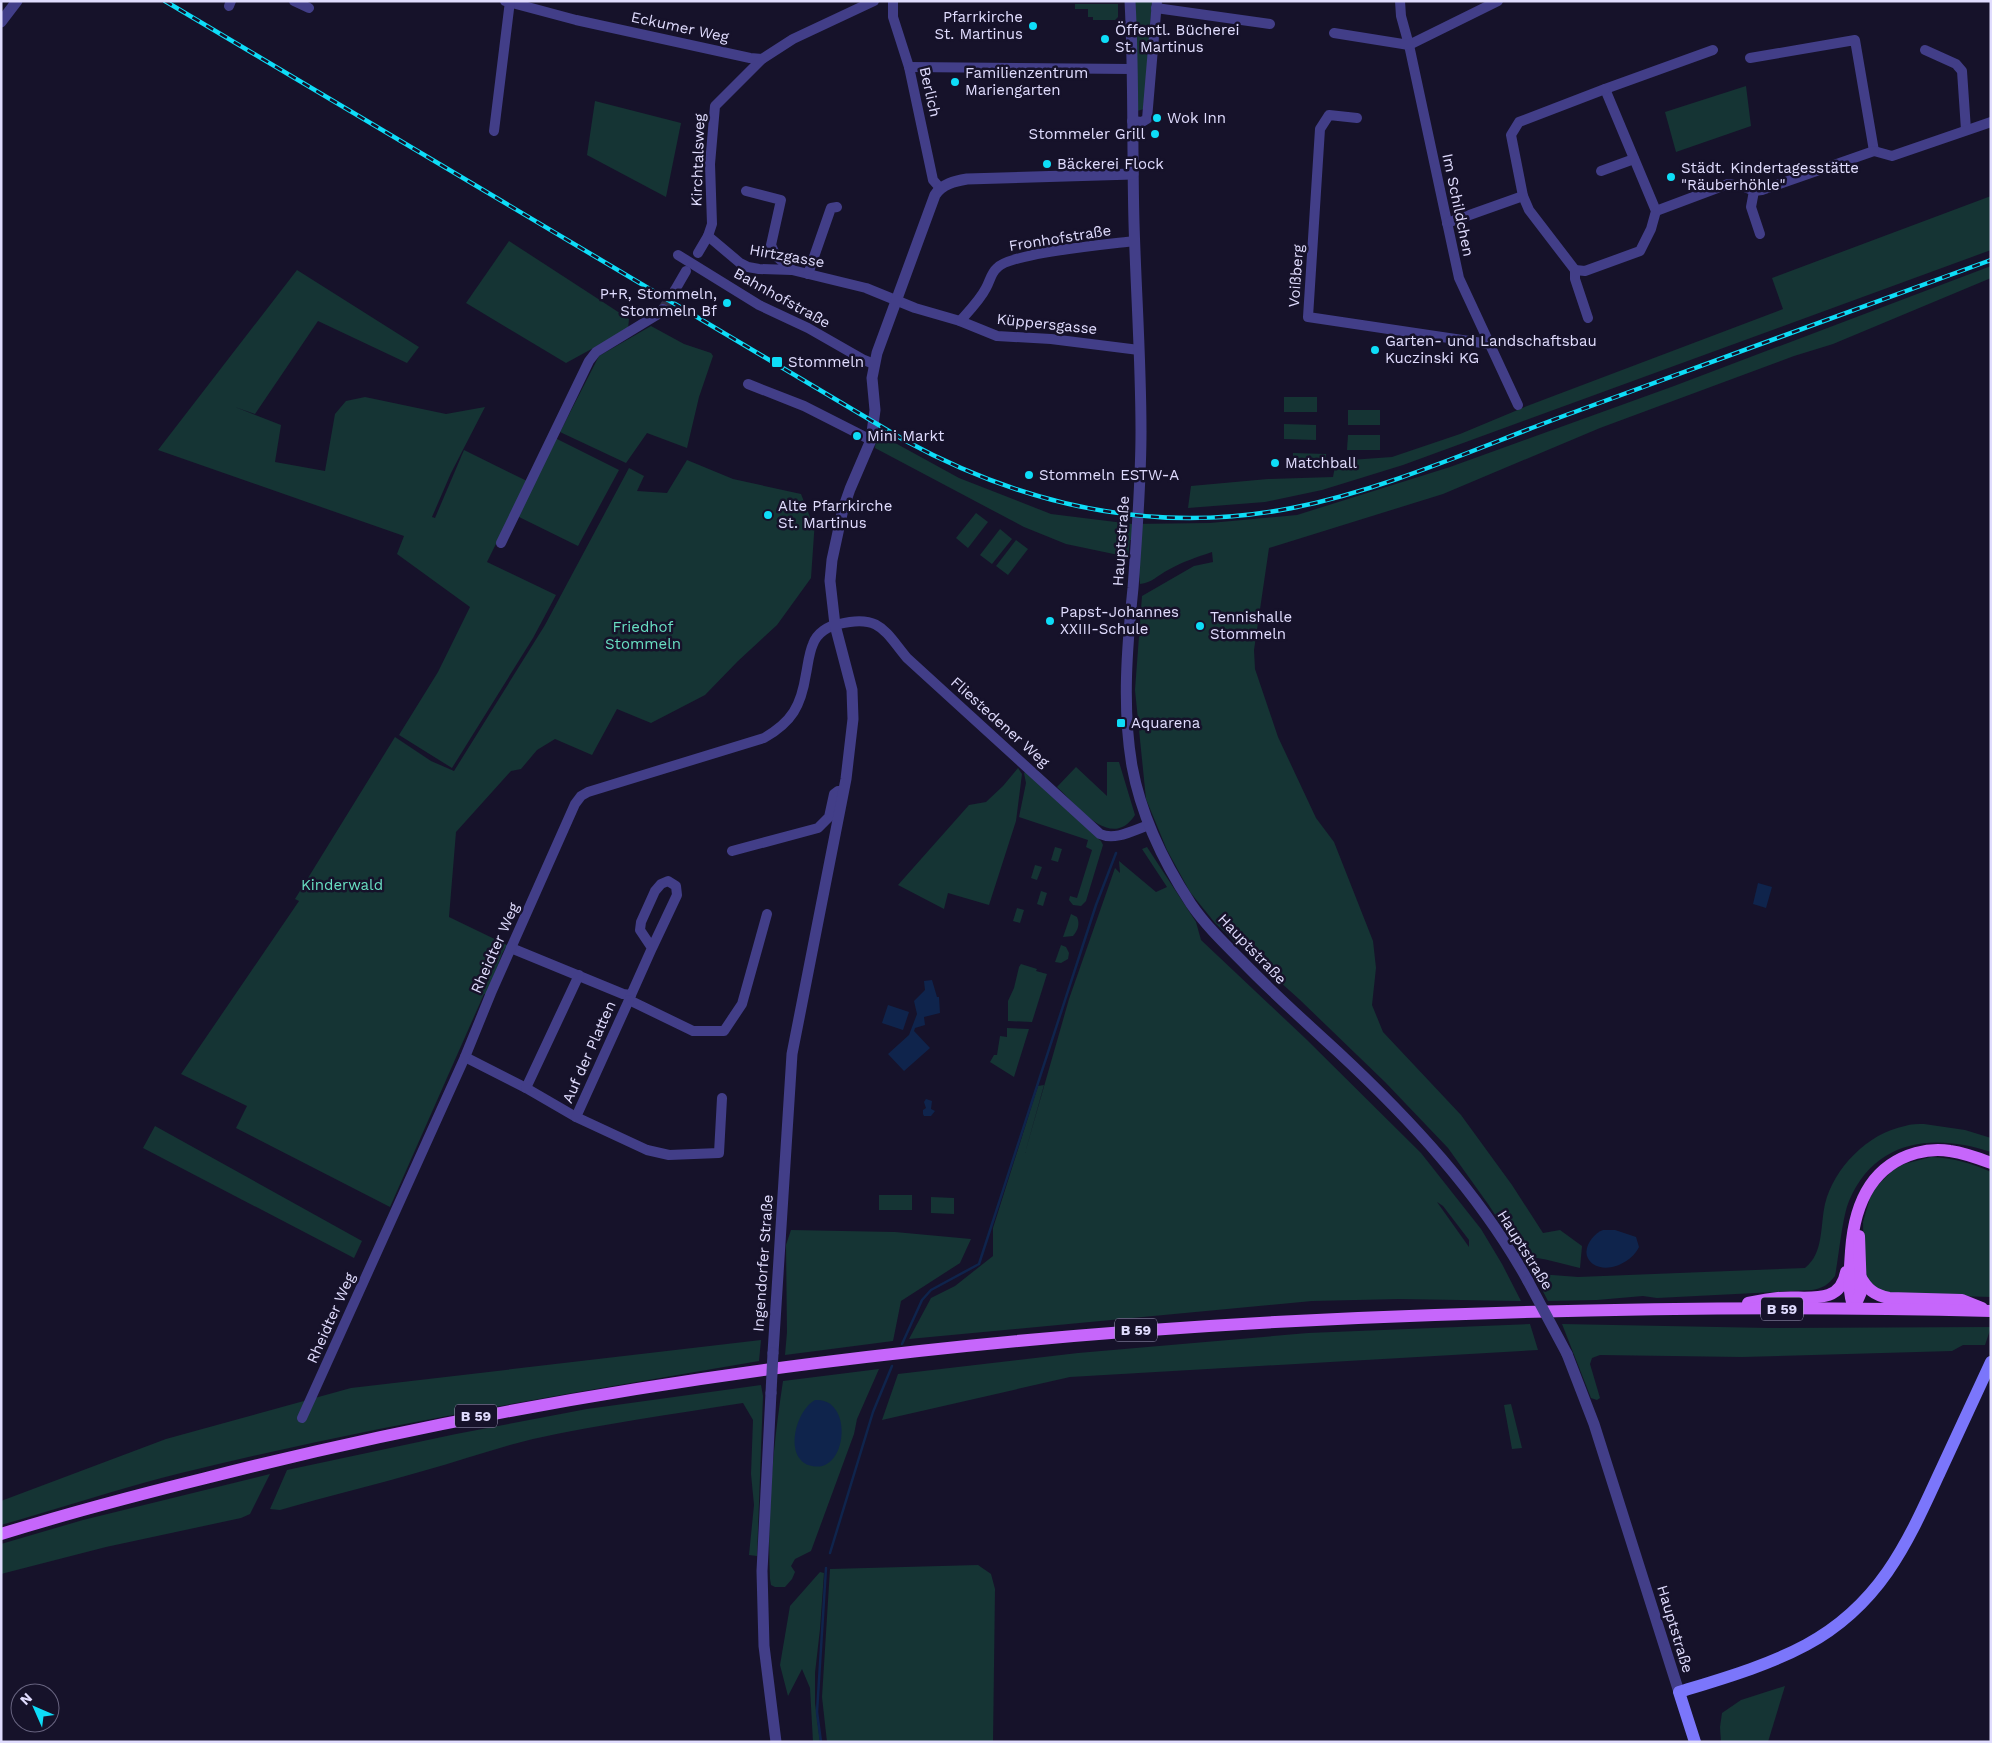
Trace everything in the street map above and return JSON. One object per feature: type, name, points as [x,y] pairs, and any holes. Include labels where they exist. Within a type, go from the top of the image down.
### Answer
[{"type":"main road","points":[[1711,1310],[1779,1298],[1833,1294],[1844,1282],[1847,1245],[1860,1205],[1870,1184],[1883,1169],[1904,1156],[1926,1151],[1949,1151],[1991,1163]]},
{"type":"main road","points":[[1854,1227],[1859,1233],[1861,1292],[1854,1308]]},
{"type":"main road","points":[[1854,1227],[1850,1293],[1854,1308]]},
{"type":"main road","points":[[1860,1276],[1865,1285],[1878,1296],[1962,1300],[1990,1311]]},
{"type":"main road","name":"B 59","points":[[1,1534],[164,1488],[303,1452],[407,1430],[510,1409],[650,1386],[754,1370],[880,1354],[1026,1339],[1260,1322],[1498,1313],[1854,1308],[1990,1311]]},
{"type":"main road","points":[[1695,1742],[1679,1692],[1768,1662],[1806,1644],[1837,1625],[1862,1604],[1885,1578],[1903,1549],[1991,1362]]},
{"type":"street","points":[[1,22],[17,1]]},
{"type":"street","points":[[294,1],[309,8]]},
{"type":"street","name":"Kirchtalsweg","points":[[698,253],[708,236],[712,224],[710,164],[715,106],[762,59],[793,39],[874,1]]},
{"type":"street","name":"Berlich","points":[[893,1],[893,17],[909,66],[933,180],[940,188]]},
{"type":"street","name":"Hauptstraße","points":[[1130,1],[1134,241],[1141,430],[1140,500],[1126,695],[1128,733],[1133,769],[1149,825],[1190,902],[1210,929],[1272,992],[1369,1081],[1410,1122],[1489,1220],[1528,1281],[1567,1354],[1594,1424],[1679,1692]]},
{"type":"street","name":"Im Schildchen","points":[[1400,1],[1401,16],[1409,45],[1459,278],[1518,405]]},
{"type":"street","points":[[1334,33],[1409,45],[1498,1]]},
{"type":"street","points":[[494,131],[508,2]]},
{"type":"street","name":"Eckumer Weg","points":[[508,2],[576,20],[762,59]]},
{"type":"street","points":[[1132,121],[1142,122],[1147,119],[1157,5],[1270,24]]},
{"type":"street","points":[[1750,58],[1855,40],[1874,150]]},
{"type":"street","points":[[1588,318],[1575,279],[1575,270],[1530,210],[1523,196],[1511,135],[1519,122],[1713,50]]},
{"type":"street","points":[[1925,50],[1956,64],[1962,71],[1966,130]]},
{"type":"street","points":[[909,66],[1131,69]]},
{"type":"street","points":[[1575,270],[1585,271],[1640,251],[1651,229],[1656,211],[1605,89]]},
{"type":"street","name":"Voißberg","points":[[1358,118],[1329,115],[1320,129],[1308,317],[1489,344]]},
{"type":"street","points":[[1656,211],[1728,184],[1742,186],[1754,191],[1762,190],[1874,150],[1892,156],[1991,122]]},
{"type":"street","points":[[1601,171],[1634,159]]},
{"type":"street","points":[[874,364],[935,195],[940,188],[957,180],[968,179],[1133,174]]},
{"type":"street","points":[[746,191],[781,200],[771,245],[776,256],[792,270]]},
{"type":"street","points":[[1754,191],[1751,207],[1760,234]]},
{"type":"street","points":[[1447,223],[1523,196]]},
{"type":"street","points":[[808,274],[831,208],[837,207]]},
{"type":"street","name":"Hirtzgasse","points":[[708,236],[740,263],[748,267],[792,270],[866,288],[896,300]]},
{"type":"street","name":"Fronhofstraße","points":[[960,321],[980,298],[993,273],[1002,263],[1023,257],[1134,241]]},
{"type":"street","name":"Bahnhofstraße","points":[[678,255],[759,305],[808,328],[874,364]]},
{"type":"street","points":[[675,290],[686,271]]},
{"type":"street","name":"Küppersgasse","points":[[896,300],[915,308],[960,321],[997,336],[1051,339],[1139,350]]},
{"type":"street","points":[[501,543],[589,361],[596,352],[660,313],[663,309]]},
{"type":"street","name":"Ingendorfer Straße","points":[[776,1742],[764,1646],[762,1571],[773,1353],[792,1054],[844,791],[853,702],[852,690],[835,625],[830,581],[832,560],[850,489],[872,440],[874,364]]},
{"type":"street","points":[[748,384],[804,406],[872,440]]},
{"type":"street","name":"Fliestedener Weg","points":[[835,625],[855,620],[869,621],[883,630],[907,658],[1100,834],[1110,837],[1117,836],[1149,825]]},
{"type":"street","name":"Rheidter Weg","points":[[302,1418],[465,1057],[575,804],[581,796],[588,792],[764,738],[778,730],[790,718],[798,705],[813,643],[821,632],[835,625]]},
{"type":"street","points":[[732,852],[818,828],[829,817],[834,794],[838,791],[844,791]]},
{"type":"street","name":"Auf der Platten","points":[[576,1117],[677,895],[676,886],[668,881],[661,884],[655,891],[641,922],[640,930],[652,948]]},
{"type":"street","points":[[511,948],[623,994],[692,1031],[724,1031],[742,1004],[767,914]]},
{"type":"street","points":[[526,1088],[579,975]]},
{"type":"street","name":"Auf der Platten","points":[[465,1057],[526,1088],[576,1117],[646,1150],[669,1155],[719,1153],[722,1098]]},
{"type":"green space","points":[[1135,1],[1152,1],[1144,109],[1137,111]]},
{"type":"green space","points":[[1075,4],[1118,4],[1118,17],[1115,20],[1093,20],[1093,17],[1088,17],[1088,9],[1075,9]]},
{"type":"green space","points":[[1746,86],[1751,126],[1676,152],[1665,112]]},
{"type":"green space","points":[[595,101],[681,123],[666,197],[587,155]]},
{"type":"green space","points":[[1991,196],[1991,250],[1403,465],[1322,490],[1265,502],[1188,508],[1191,486],[1268,479],[1333,477],[1336,461],[1392,457],[1460,434],[1527,406],[1783,309],[1772,278]]},
{"type":"green space","points":[[509,241],[629,319],[628,329],[566,363],[466,303]]},
{"type":"green space","points":[[1991,266],[1991,278],[1833,344],[1794,356],[1600,428],[1443,494],[1269,548],[1254,650],[1255,669],[1278,737],[1316,818],[1334,842],[1373,941],[1376,968],[1372,1005],[1383,1032],[1461,1115],[1512,1185],[1543,1233],[1560,1230],[1582,1246],[1580,1268],[1544,1259],[1523,1257],[1448,1148],[1385,1082],[1299,999],[1239,945],[1237,946],[1215,923],[1190,892],[1167,850],[1146,799],[1135,690],[1142,596],[1194,566],[1213,562],[1212,552],[1179,565],[1140,584],[1141,541],[1130,540],[1128,557],[1066,544],[1024,527],[875,448],[877,433],[959,478],[1051,514],[1132,524],[1210,523],[1297,515],[1450,467],[1674,386]]},
{"type":"green space","points":[[297,270],[419,347],[407,363],[318,321],[255,414],[235,407],[281,425],[275,462],[325,471],[335,414],[346,401],[365,397],[446,414],[485,407],[451,473],[432,517],[435,518],[464,450],[527,481],[487,562],[556,595],[533,638],[452,768],[399,735],[438,672],[470,607],[397,554],[404,536],[158,450]]},
{"type":"green space","points":[[651,326],[684,344],[711,353],[713,356],[699,397],[687,448],[647,433],[626,463],[560,432],[599,356]]},
{"type":"green space","points":[[1284,397],[1317,397],[1317,412],[1284,412]]},
{"type":"green space","points":[[1348,410],[1380,410],[1380,425],[1348,425]]},
{"type":"green space","points":[[1284,424],[1316,425],[1316,440],[1284,439]]},
{"type":"green space","points":[[1348,435],[1380,435],[1380,450],[1347,450]]},
{"type":"green space","points":[[555,438],[619,470],[578,546],[517,516]]},
{"type":"green space","points":[[1293,453],[1326,454],[1326,469],[1293,469]]},
{"type":"green space","points":[[687,460],[733,479],[801,494],[810,517],[815,520],[811,578],[777,625],[705,695],[651,723],[617,709],[592,755],[555,739],[537,750],[521,769],[511,771],[456,832],[449,917],[507,945],[487,995],[484,994],[390,1207],[236,1128],[247,1106],[181,1074],[299,901],[295,899],[395,737],[431,761],[454,771],[545,625],[629,468],[644,476],[637,491],[667,493]]},
{"type":"green space","points":[[976,513],[988,522],[968,548],[956,538]]},
{"type":"green space","points":[[1000,529],[1012,539],[992,564],[980,555]]},
{"type":"green space","points":[[1016,540],[1028,549],[1008,575],[996,566]]},
{"type":"green space","points":[[1107,762],[1119,762],[1135,815],[1126,825],[1116,829],[1094,822],[1057,787],[1076,767],[1107,796]]},
{"type":"green space","points":[[1018,768],[1022,774],[1016,821],[989,905],[948,893],[944,909],[898,885],[969,805],[986,802]]},
{"type":"green space","points":[[1026,771],[1103,845],[1086,901],[1081,906],[1073,905],[1069,900],[1070,896],[1077,898],[1092,850],[1086,847],[1088,840],[1019,817],[1026,783],[1024,773]]},
{"type":"green space","points":[[1055,847],[1062,849],[1058,862],[1051,860]]},
{"type":"green space","points":[[1147,847],[1196,922],[1201,940],[1306,1039],[1421,1153],[1481,1229],[1521,1301],[1399,1299],[1312,1301],[909,1339],[931,1298],[955,1286],[993,1256],[993,1228],[1038,1086],[1044,1085],[1025,1153],[1069,999],[1115,868],[1120,873],[1119,861],[1156,892],[1167,887],[1142,849]],"holes":[[[1437,1202],[1443,1206],[1469,1240],[1469,1247]]]},
{"type":"green space","points":[[1035,865],[1042,867],[1037,880],[1031,878]]},
{"type":"green space","points":[[1041,891],[1047,893],[1043,906],[1037,904]]},
{"type":"green space","points":[[1017,908],[1024,910],[1020,923],[1013,921]]},
{"type":"green space","points":[[1071,914],[1077,917],[1077,929],[1073,936],[1063,937]]},
{"type":"green space","points":[[1061,945],[1066,947],[1069,953],[1068,959],[1061,963],[1055,962]]},
{"type":"green space","points":[[1021,964],[1047,974],[1032,1022],[1008,1021],[1008,1001]]},
{"type":"green space","points":[[1007,1028],[1029,1029],[1014,1077],[990,1062],[994,1055],[997,1055],[1000,1036],[1007,1037]]},
{"type":"green space","points":[[1924,1124],[1965,1130],[1991,1138],[1991,1152],[1970,1146],[1928,1143],[1908,1146],[1890,1153],[1874,1165],[1860,1180],[1849,1201],[1835,1276],[1828,1284],[1822,1287],[1812,1290],[1657,1298],[1643,1296],[1597,1300],[1548,1301],[1536,1278],[1539,1274],[1578,1277],[1805,1268],[1815,1255],[1820,1239],[1825,1204],[1836,1178],[1845,1165],[1866,1144],[1878,1136],[1907,1125]]},
{"type":"green space","points":[[155,1126],[362,1241],[354,1258],[143,1148]]},
{"type":"green space","points":[[1931,1157],[1947,1158],[1991,1172],[1991,1297],[1886,1294],[1871,1285],[1864,1270],[1863,1222],[1870,1198],[1876,1187],[1893,1170],[1904,1164]]},
{"type":"green space","points":[[879,1195],[912,1195],[912,1210],[879,1210]]},
{"type":"green space","points":[[931,1197],[954,1198],[954,1214],[931,1213]]},
{"type":"green space","points":[[791,1230],[895,1232],[971,1239],[960,1263],[901,1301],[893,1341],[785,1355],[787,1332],[786,1245]]},
{"type":"green space","points":[[1530,1324],[1538,1350],[1070,1377],[882,1420],[898,1374],[1078,1353],[1308,1333]]},
{"type":"green space","points":[[1562,1324],[1770,1328],[1991,1327],[1985,1345],[1963,1345],[1952,1351],[1742,1357],[1600,1355],[1592,1358],[1590,1364],[1600,1398],[1597,1400],[1591,1398]]},
{"type":"green space","points":[[761,1340],[759,1361],[469,1412],[324,1440],[158,1479],[1,1525],[1,1501],[166,1439],[351,1388]]},
{"type":"green space","points":[[879,1369],[857,1419],[854,1434],[811,1551],[795,1559],[791,1566],[795,1572],[785,1587],[775,1587],[771,1585],[770,1579],[770,1504],[776,1430],[783,1381]]},
{"type":"green space","points":[[761,1385],[763,1396],[757,1556],[749,1555],[754,1505],[751,1474],[753,1420],[743,1403],[611,1424],[533,1439],[280,1510],[270,1509],[287,1470],[456,1434],[587,1409]]},
{"type":"green space","points":[[1511,1404],[1522,1448],[1512,1449],[1504,1405]]},
{"type":"green space","points":[[270,1474],[250,1514],[241,1518],[106,1547],[1,1574],[1,1544],[83,1520]]},
{"type":"green space","points":[[978,1565],[991,1574],[995,1589],[993,1742],[827,1742],[822,1697],[830,1569]]},
{"type":"green space","points":[[820,1572],[824,1573],[815,1673],[815,1703],[820,1742],[813,1742],[810,1688],[802,1669],[788,1696],[780,1665],[790,1606]]},
{"type":"green space","points":[[1785,1686],[1768,1742],[1721,1742],[1720,1727],[1722,1713],[1741,1700]]},
{"type":"water","points":[[1758,883],[1772,887],[1766,908],[1753,904]]},
{"type":"water","points":[[932,980],[937,997],[939,997],[940,1013],[924,1017],[925,1025],[915,1028],[914,1031],[930,1048],[904,1071],[888,1054],[909,1035],[917,1014],[914,1001],[925,990],[924,981]]},
{"type":"water","points":[[888,1005],[909,1012],[903,1030],[882,1023]]},
{"type":"water","points":[[926,1099],[932,1101],[931,1109],[935,1111],[931,1116],[924,1116],[923,1114],[923,1110],[926,1108],[924,1102]]},
{"type":"water","points":[[1603,1230],[1615,1230],[1636,1237],[1639,1247],[1631,1257],[1619,1265],[1606,1268],[1599,1267],[1589,1260],[1587,1249],[1588,1244],[1595,1235]]},
{"type":"water","points":[[815,1400],[828,1402],[836,1410],[841,1422],[842,1435],[839,1448],[833,1459],[824,1465],[812,1466],[803,1462],[797,1455],[795,1435],[802,1414]]},
{"type":"waterway","points":[[902,1344],[922,1300],[931,1290],[979,1264],[1096,905],[1116,853]]},
{"type":"waterway","points":[[830,1553],[873,1412],[892,1366]]},
{"type":"waterway","points":[[821,1742],[817,1712],[826,1568]]},
{"type":"tunnel","points":[[663,309],[675,290]]},
{"type":"railway","points":[[165,1],[904,440],[950,463],[996,482],[1044,498],[1092,509],[1141,516],[1191,518],[1241,516],[1292,508],[1366,489],[1991,260]]},
{"type":"place","name":"Pfarrkirche St. Martinus","points":[[1033,26]]},
{"type":"place","name":"Öffentl. Bücherei St. Martinus","points":[[1105,39]]},
{"type":"place","name":"Familienzentrum Mariengarten","points":[[955,82]]},
{"type":"place","name":"Wok Inn","points":[[1157,118]]},
{"type":"place","name":"Stommeler Grill","points":[[1155,134]]},
{"type":"place","name":"Bäckerei Flock","points":[[1047,164]]},
{"type":"place","name":"Städt. Kindertagesstätte \"Räuberhöhle\"","points":[[1671,177]]},
{"type":"place","name":"P+R, Stommeln, Stommeln Bf","points":[[727,303]]},
{"type":"place","name":"Garten- und Landschaftsbau Kuczinski KG","points":[[1375,350]]},
{"type":"place","name":"Stommeln","points":[[777,362]]},
{"type":"place","name":"Mini Markt","points":[[857,436]]},
{"type":"place","name":"Matchball","points":[[1275,463]]},
{"type":"place","name":"Stommeln ESTW-A","points":[[1029,475]]},
{"type":"place","name":"Alte Pfarrkirche St. Martinus","points":[[768,515]]},
{"type":"place","name":"Papst-Johannes XXIII-Schule","points":[[1050,621]]},
{"type":"place","name":"Tennishalle Stommeln","points":[[1200,626]]},
{"type":"place","name":"Aquarena","points":[[1121,723]]},
{"type":"park label","name":"Friedhof Stommeln","points":[[643,636]]},
{"type":"park label","name":"Kinderwald","points":[[342,885]]}]
